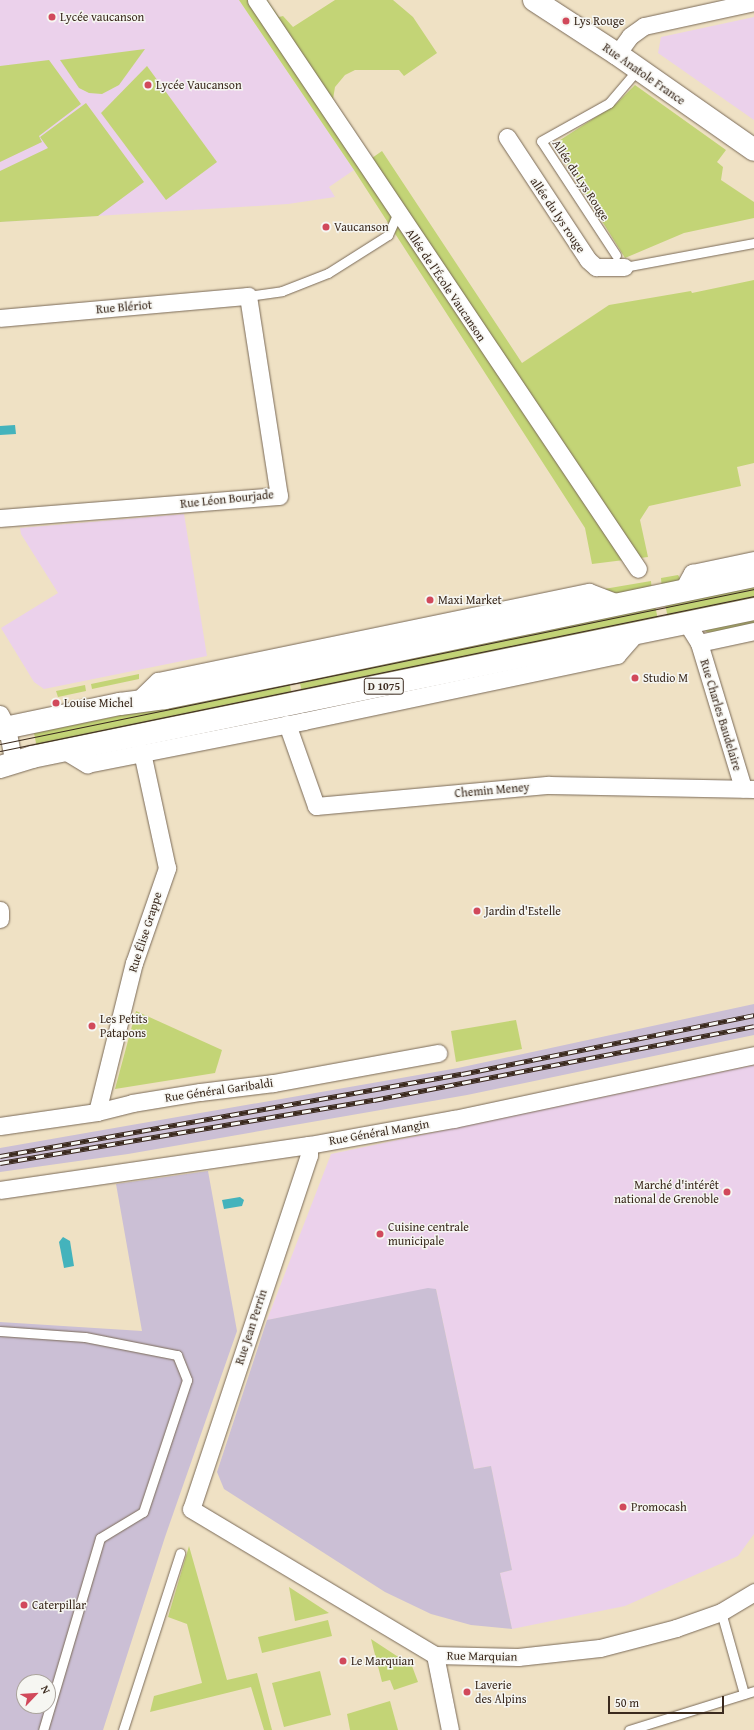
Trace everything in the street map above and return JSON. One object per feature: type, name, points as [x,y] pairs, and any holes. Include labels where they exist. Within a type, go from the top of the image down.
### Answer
[{"type":"main road","name":"Rue Anatole France","points":[[534,0],[617,54],[754,150]]},
{"type":"main road","points":[[2,724],[137,701],[165,698],[278,676],[754,576]]},
{"type":"main road","name":"D 1075","points":[[7,765],[65,750],[754,609]]},
{"type":"street","name":"Allée de l'École Vaucanson","points":[[256,0],[638,569]]},
{"type":"street","points":[[617,54],[630,36],[644,26],[754,2]]},
{"type":"street","name":"allée du lys rouge","points":[[507,137],[588,260],[596,267],[620,261]]},
{"type":"street","name":"Rue Blériot","points":[[0,318],[248,296]]},
{"type":"street","name":"Rue Léon Bourjade","points":[[0,518],[279,496],[248,296]]},
{"type":"street","points":[[682,591],[692,573],[754,560]]},
{"type":"street","name":"Rue Charles Baudelaire","points":[[686,622],[699,643],[749,788]]},
{"type":"street","points":[[699,643],[754,631]]},
{"type":"street","points":[[65,750],[87,764],[287,724],[617,655],[637,632]]},
{"type":"street","points":[[2,724],[7,765]]},
{"type":"street","name":"Chemin Meney","points":[[287,724],[316,806],[549,785],[749,788]]},
{"type":"street","name":"Rue Élise Grappe","points":[[97,1112],[134,963],[167,868],[142,752]]},
{"type":"street","points":[[0,910],[0,919]]},
{"type":"street","name":"Rue Général Garibaldi","points":[[0,1126],[97,1112],[132,1103],[273,1083],[438,1053]]},
{"type":"street","name":"Rue Général Mangin","points":[[0,1190],[309,1145],[454,1119],[754,1055]]},
{"type":"street","name":"Rue Jean Perrin","points":[[190,1509],[309,1155],[309,1145]]},
{"type":"street","name":"Rue Marquian","points":[[190,1509],[435,1655],[518,1657],[561,1654],[639,1640],[721,1612],[754,1592]]},
{"type":"street","points":[[435,1655],[450,1730]]},
{"type":"lane","name":"Allée du Lys Rouge","points":[[620,261],[541,141],[609,103],[638,69]]},
{"type":"lane","points":[[248,296],[282,291],[328,273],[388,235],[398,213]]},
{"type":"lane","points":[[620,261],[754,243]]},
{"type":"lane","points":[[0,1331],[85,1337],[177,1355],[188,1380],[142,1512],[100,1538],[43,1730]]},
{"type":"lane","points":[[123,1730],[180,1553]]},
{"type":"lane","points":[[721,1612],[744,1694]]},
{"type":"lane","points":[[629,1730],[754,1691]]},
{"type":"shaded area","name":"Lycée Vaucanson","points":[[0,0],[239,0],[354,170],[329,187],[335,197],[288,204],[0,222]]},
{"type":"shaded area","points":[[754,17],[754,120],[658,53],[661,37]]},
{"type":"shaded area","points":[[184,514],[207,656],[44,689],[34,682],[1,628],[58,593],[21,534],[20,528]]},
{"type":"shaded area","points":[[754,1004],[754,1035],[467,1095],[128,1154],[0,1172],[0,1148],[458,1068]]},
{"type":"shaded area","points":[[754,1065],[754,1534],[738,1556],[625,1606],[512,1629],[500,1573],[512,1570],[491,1466],[474,1469],[436,1289],[267,1320],[331,1154]]},
{"type":"shaded area","points":[[208,1171],[237,1331],[165,1537],[103,1730],[0,1730],[0,1322],[142,1331],[116,1184]]},
{"type":"shaded area","points":[[428,1288],[436,1289],[474,1469],[491,1466],[512,1570],[500,1573],[512,1629],[471,1625],[431,1614],[385,1592],[224,1489],[217,1472],[267,1320]]},
{"type":"green space","points":[[239,0],[267,0],[279,17],[283,16],[293,27],[335,0],[393,0],[413,17],[437,53],[404,76],[399,70],[355,70],[345,75],[335,87],[333,99],[372,158],[382,151],[522,363],[609,305],[691,291],[692,293],[754,280],[754,463],[737,467],[741,486],[649,506],[640,520],[648,557],[592,564],[585,528],[354,170]]},
{"type":"green space","points":[[145,49],[119,85],[102,94],[89,93],[79,88],[60,60]]},
{"type":"green space","points":[[49,60],[81,104],[39,136],[42,142],[0,162],[0,66]]},
{"type":"green space","points":[[147,66],[217,162],[166,200],[101,113]]},
{"type":"green space","points":[[635,85],[726,150],[717,162],[723,167],[721,180],[754,202],[754,218],[684,233],[625,258],[554,144],[616,104]]},
{"type":"green space","points":[[86,103],[144,182],[98,216],[0,222],[0,171],[48,148],[40,137]]},
{"type":"green space","points":[[678,575],[681,580],[662,591],[661,578]]},
{"type":"green space","points":[[651,581],[652,592],[626,597],[604,589]]},
{"type":"green space","points":[[754,585],[754,600],[668,618],[665,604]]},
{"type":"green space","points":[[655,605],[658,620],[302,693],[299,678]]},
{"type":"green space","points":[[754,614],[754,624],[722,633],[707,632],[698,625]]},
{"type":"green space","points":[[139,674],[139,679],[92,689],[91,684]]},
{"type":"green space","points":[[289,681],[292,695],[37,748],[34,733]]},
{"type":"green space","points":[[85,685],[86,691],[58,697],[56,691]]},
{"type":"green space","points":[[136,1011],[222,1050],[215,1073],[115,1089]]},
{"type":"green space","points":[[516,1020],[522,1049],[456,1062],[451,1031]]},
{"type":"green space","points":[[189,1546],[227,1680],[257,1673],[272,1730],[264,1730],[251,1687],[150,1712],[154,1696],[202,1683],[187,1624],[168,1617]]},
{"type":"green space","points":[[289,1587],[329,1613],[295,1621]]},
{"type":"green space","points":[[328,1620],[332,1636],[262,1653],[258,1637]]},
{"type":"green space","points":[[371,1639],[412,1666],[418,1682],[394,1690],[390,1680],[382,1682]]},
{"type":"green space","points":[[320,1671],[331,1715],[284,1727],[272,1683]]},
{"type":"green space","points":[[390,1701],[398,1730],[350,1730],[347,1714]]},
{"type":"water","points":[[15,425],[16,434],[0,435],[0,426]]},
{"type":"water","points":[[240,1197],[244,1200],[242,1206],[224,1209],[222,1200]]},
{"type":"water","points":[[63,1237],[70,1241],[74,1266],[64,1268],[59,1242]]},
{"type":"tram line","points":[[0,744],[754,589]]},
{"type":"tram line","points":[[0,751],[754,596]]},
{"type":"railway","points":[[0,1156],[462,1074],[754,1015]]},
{"type":"railway","points":[[0,1163],[374,1100],[754,1026]]},
{"type":"place","name":"Lycée vaucanson","points":[[52,17]]},
{"type":"place","name":"Lys Rouge","points":[[566,21]]},
{"type":"place","name":"Lycée Vaucanson","points":[[148,85]]},
{"type":"place","name":"Vaucanson","points":[[326,227]]},
{"type":"place","name":"Maxi Market","points":[[430,600]]},
{"type":"place","name":"Studio M","points":[[635,678]]},
{"type":"place","name":"Louise Michel","points":[[56,703]]},
{"type":"place","name":"Jardin d'Estelle","points":[[477,911]]},
{"type":"place","name":"Les Petits Patapons","points":[[92,1026]]},
{"type":"place","name":"Marché d'intérêt national de Grenoble","points":[[727,1192]]},
{"type":"place","name":"Cuisine centrale municipale","points":[[380,1234]]},
{"type":"place","name":"Promocash","points":[[623,1507]]},
{"type":"place","name":"Caterpillar","points":[[24,1605]]},
{"type":"place","name":"Le Marquian","points":[[343,1661]]},
{"type":"place","name":"Laverie des Alpins","points":[[467,1692]]}]
